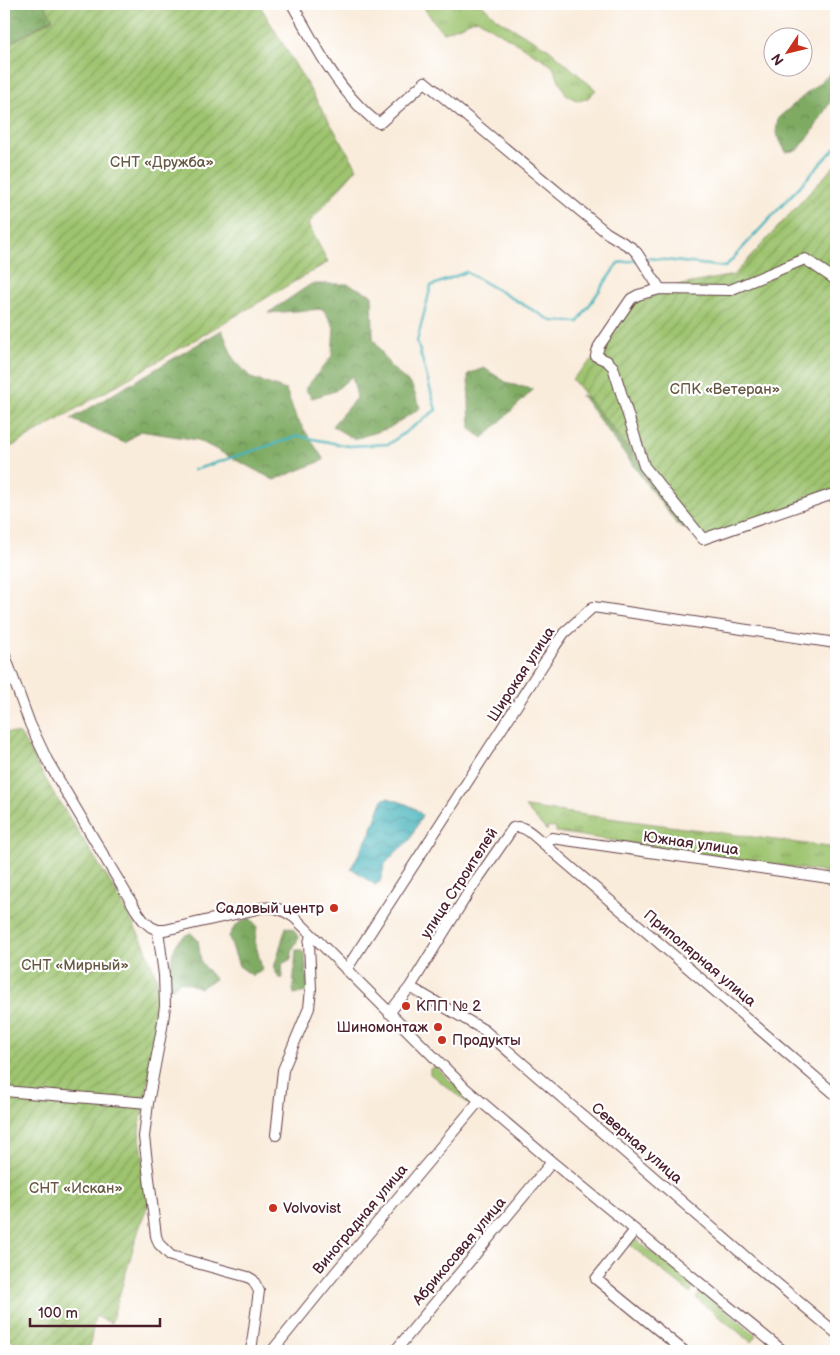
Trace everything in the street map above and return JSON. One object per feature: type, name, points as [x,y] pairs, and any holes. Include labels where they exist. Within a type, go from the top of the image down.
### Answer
[{"type":"street","points":[[292,4],[342,88],[372,118],[379,123],[381,122],[425,82],[607,233],[632,248],[660,288]]},
{"type":"street","points":[[836,280],[805,259],[730,290],[660,289],[638,294],[631,299],[599,346],[596,356],[607,360],[613,366],[644,466],[703,539],[836,493]]},
{"type":"street","name":"Широкая улица","points":[[346,970],[555,646],[564,633],[593,607],[836,643]]},
{"type":"street","points":[[4,653],[42,752],[136,910],[147,924],[158,930],[172,929],[236,913],[270,907],[285,911],[389,1013],[476,1104],[549,1166],[635,1230],[783,1351]]},
{"type":"street","name":"улица Строителей","points":[[389,1013],[410,987],[468,893],[514,828],[522,827],[544,844]]},
{"type":"street","name":"Южная улица","points":[[544,844],[552,838],[836,879]]},
{"type":"street","name":"Приполярная улица","points":[[544,844],[836,1095]]},
{"type":"street","points":[[158,930],[164,975],[164,1006],[162,1028],[145,1103],[144,1137],[156,1236],[159,1244],[171,1256],[253,1280],[259,1291],[251,1351]]},
{"type":"street","points":[[276,1135],[283,1070],[304,1023],[310,1002],[309,943],[311,935]]},
{"type":"street","name":"Северная улица","points":[[410,987],[484,1030],[762,1272],[836,1333]]},
{"type":"street","points":[[4,1091],[145,1103]]},
{"type":"street","name":"Виноградная улица","points":[[272,1351],[476,1104]]},
{"type":"street","name":"Абрикосовая улица","points":[[395,1351],[549,1166]]},
{"type":"street","points":[[635,1230],[596,1279],[684,1351]]},
{"type":"green space","points":[[4,4],[44,4],[53,18],[4,47]]},
{"type":"green space","name":"СНТ «Дружба»","points":[[44,4],[259,4],[357,168],[308,224],[328,262],[4,451],[4,47],[53,19]]},
{"type":"green space","points":[[423,4],[482,4],[497,19],[549,49],[596,90],[588,98],[579,101],[566,95],[552,65],[477,19],[443,33],[426,11]]},
{"type":"green space","points":[[836,45],[836,96],[833,97],[811,134],[798,150],[786,152],[776,133],[778,118],[833,71]]},
{"type":"green space","name":"СПК «Ветеран»","points":[[836,164],[836,493],[703,539],[572,379],[596,356],[631,299],[660,289],[734,275]]},
{"type":"green space","points":[[311,284],[348,284],[372,295],[373,338],[390,366],[412,386],[420,408],[389,428],[354,439],[332,426],[357,397],[352,376],[335,391],[312,398],[305,389],[332,356],[334,327],[323,309],[268,313]]},
{"type":"green space","points":[[222,330],[233,358],[251,378],[286,390],[296,417],[324,460],[274,480],[198,440],[140,431],[125,443],[71,419]]},
{"type":"green space","points":[[484,368],[509,384],[534,389],[483,438],[470,429],[468,374]]},
{"type":"green space","points":[[581,395],[588,398],[686,523],[689,531],[676,523]]},
{"type":"green space","points":[[4,732],[20,734],[53,792],[110,882],[144,944],[157,979],[160,1003],[158,1031],[139,1131],[150,1199],[138,1232],[111,1323],[95,1316],[89,1351],[37,1351],[4,1338]]},
{"type":"green space","points":[[525,807],[836,848],[836,874],[556,832],[556,828],[548,827],[547,831]]},
{"type":"green space","points":[[250,918],[257,926],[255,941],[262,969],[253,976],[239,966],[229,937],[237,925]]},
{"type":"green space","points":[[286,927],[293,929],[299,938],[293,948],[291,959],[282,964],[283,978],[279,978],[274,968]]},
{"type":"green space","points":[[191,933],[198,940],[201,962],[215,979],[200,988],[181,981],[172,988],[168,986],[172,955],[179,941]]},
{"type":"green space","points":[[296,950],[301,950],[305,955],[308,992],[294,994],[293,989]]},
{"type":"green space","points":[[436,1067],[469,1099],[469,1104],[430,1074],[430,1069]]},
{"type":"green space","points":[[635,1239],[695,1286],[690,1293],[630,1245]]},
{"type":"green space","points":[[701,1291],[756,1335],[751,1342],[696,1298]]},
{"type":"water","points":[[388,798],[411,806],[422,815],[410,840],[385,864],[380,882],[375,885],[351,868],[371,831],[383,799]]},
{"type":"waterway","points":[[643,259],[649,258],[725,267],[836,147]]},
{"type":"waterway","points":[[194,470],[298,436],[348,446],[389,444],[436,410],[417,341],[431,286],[466,272],[552,321],[578,322],[618,263],[638,260]]},
{"type":"place","name":"Садовый центр","points":[[334,908]]},
{"type":"place","name":"КПП № 2","points":[[406,1006]]},
{"type":"place","name":"Шиномонтаж","points":[[438,1027]]},
{"type":"place","name":"Продукты","points":[[442,1040]]},
{"type":"place","name":"Volvovist","points":[[273,1208]]},
{"type":"park label","name":"СНТ «Мирный»","points":[[75,965]]},
{"type":"park label","name":"СНТ «Искан»","points":[[76,1188]]}]
